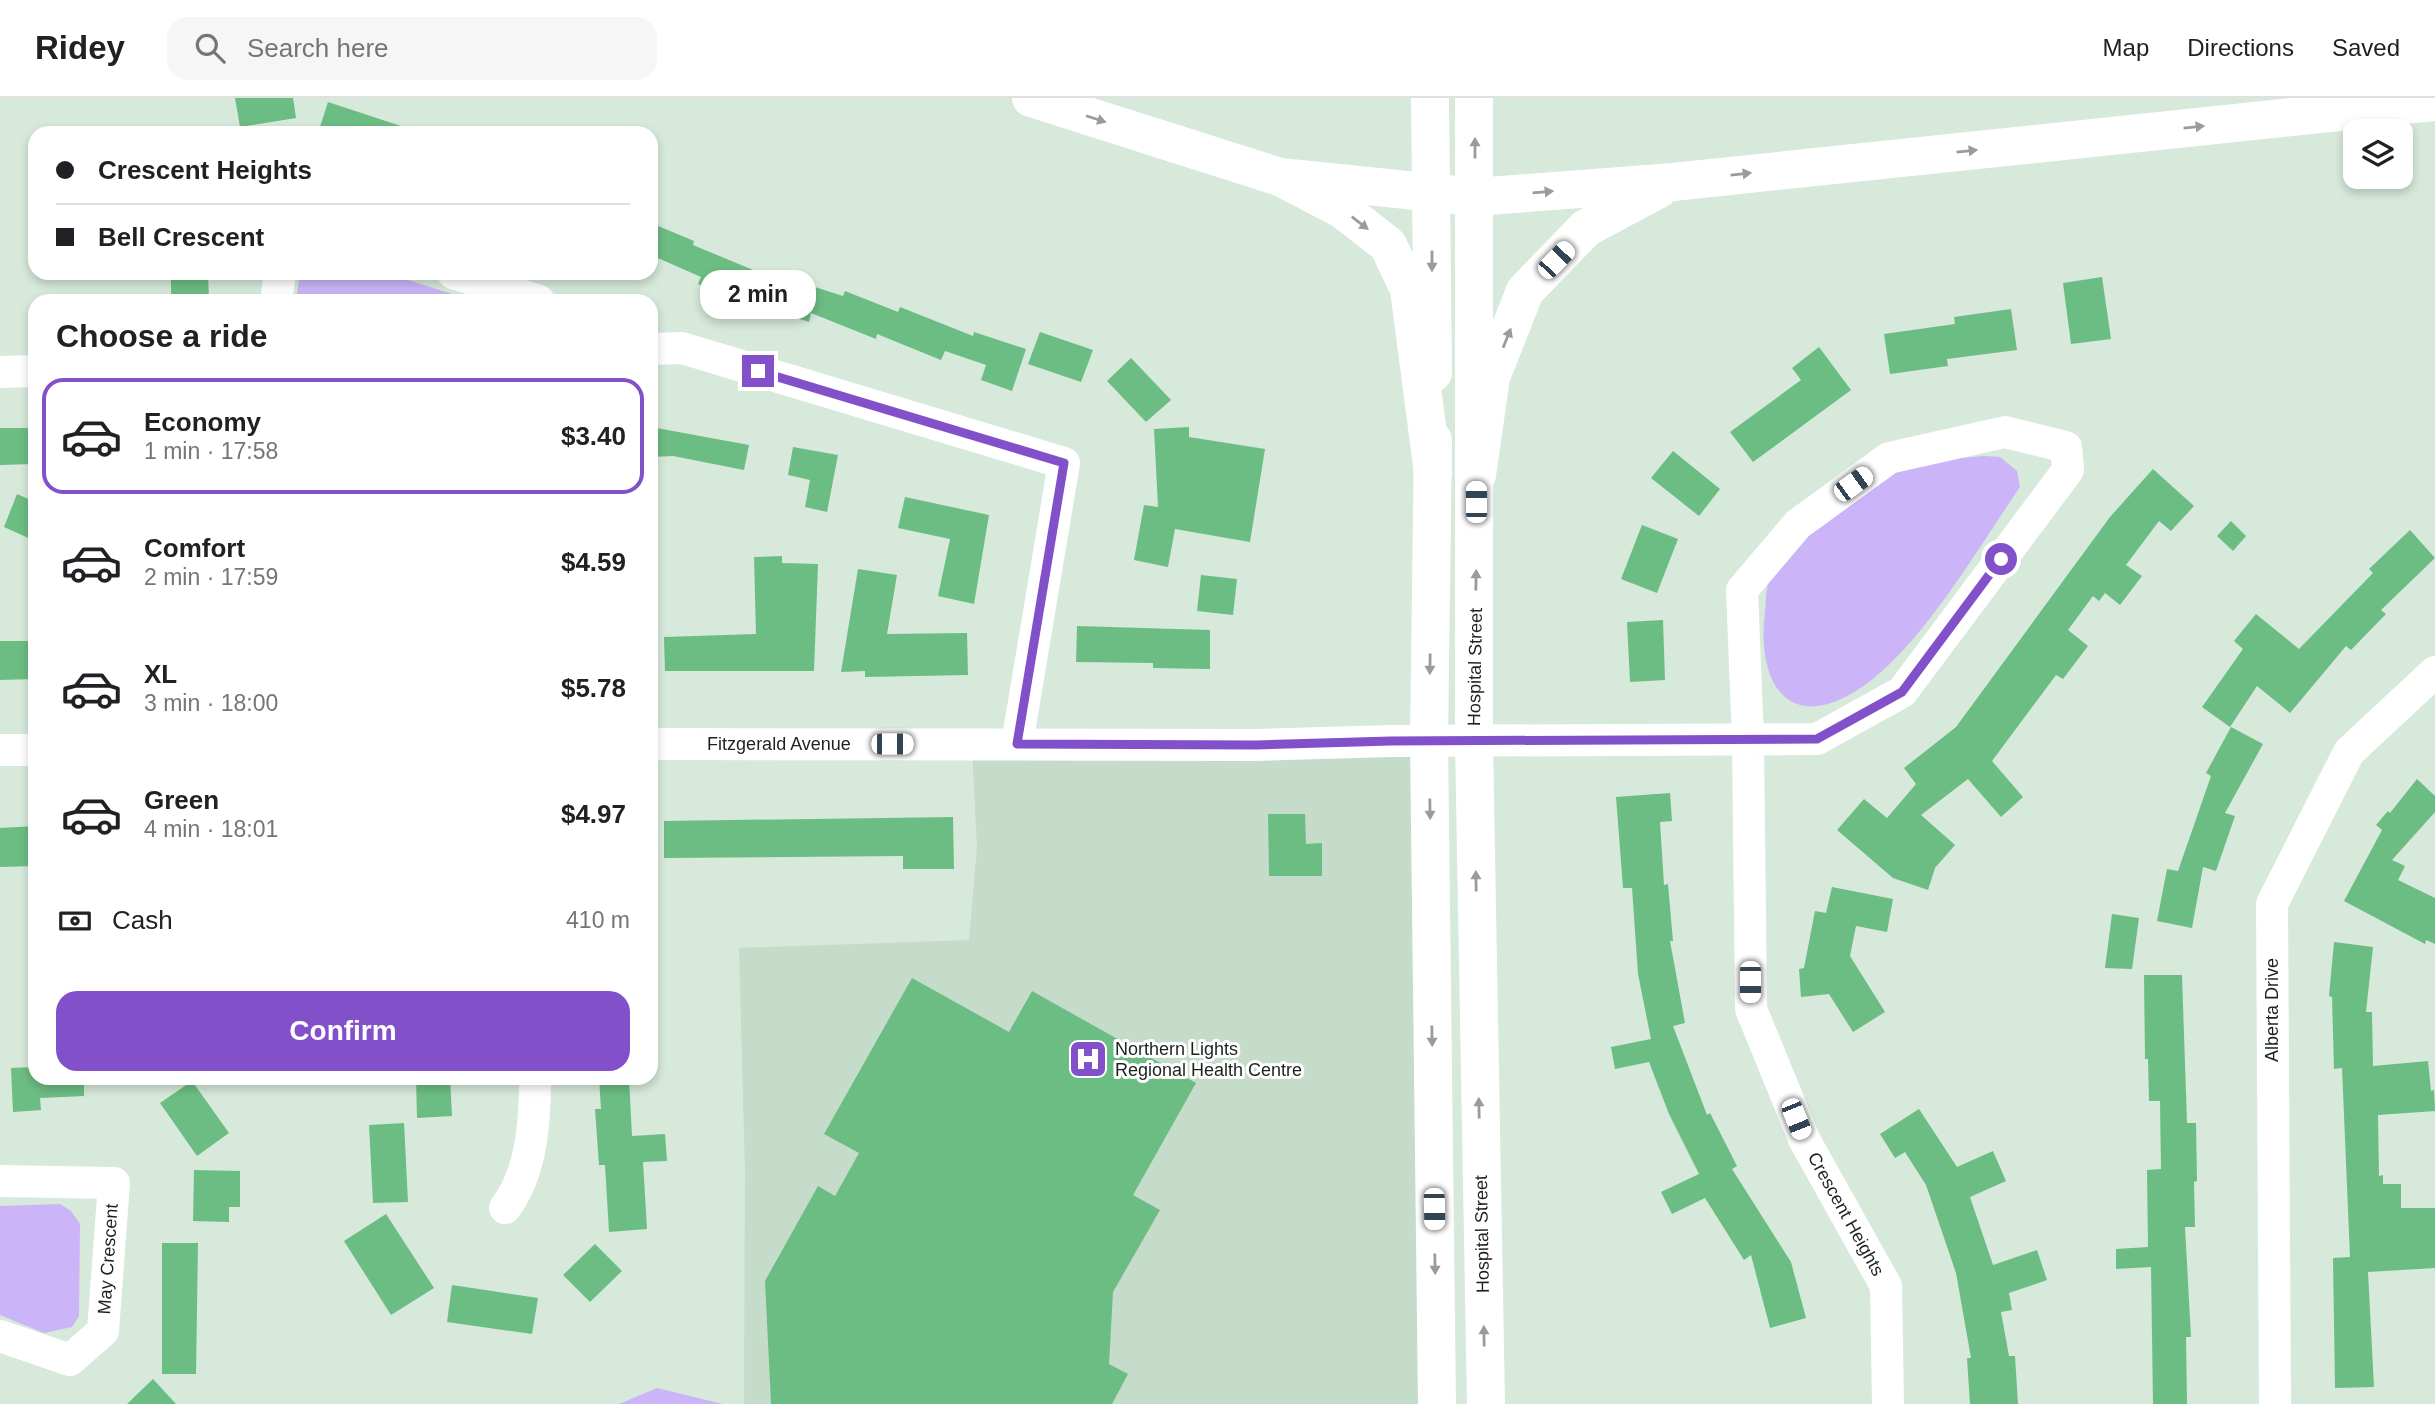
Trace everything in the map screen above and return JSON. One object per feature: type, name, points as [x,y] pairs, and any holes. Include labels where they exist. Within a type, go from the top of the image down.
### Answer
[{"type":"main road","points":[[1031,98],[1280,177],[1343,209],[1388,245],[1409,289],[1433,473]]},
{"type":"main road","points":[[1430,98],[1433,473],[1429,741],[1437,1404]]},
{"type":"main road","name":"Hospital Street","points":[[1474,98],[1474,743],[1486,1404]]},
{"type":"main road","points":[[1280,177],[1475,197],[1673,181],[2435,102]]},
{"type":"main road","points":[[1476,475],[1491,377],[1525,291],[1586,228],[1673,181]]},
{"type":"street","points":[[474,280],[518,294]]},
{"type":"street","points":[[666,348],[1064,463],[1017,744]]},
{"type":"street","points":[[0,372],[28,371]]},
{"type":"street","name":"Crescent Heights","points":[[1748,740],[1817,739],[1902,692],[2068,470],[2066,447],[2005,432],[1889,458],[1798,524],[1742,590],[1748,740],[1751,1009],[1805,1141],[1886,1286],[1888,1404]]},
{"type":"street","name":"Alberta Drive","points":[[2275,1404],[2272,904],[2349,752],[2435,672]]},
{"type":"street","name":"Fitzgerald Avenue","points":[[658,744],[1256,745],[1429,741],[1474,743],[1748,740]]},
{"type":"street","points":[[0,750],[28,750]]},
{"type":"street","points":[[505,1208],[518,1190],[535,1118],[535,1085]]},
{"type":"street","name":"May Crescent","points":[[0,1181],[114,1183],[103,1331],[70,1360],[0,1336]]},
{"type":"shaded area","points":[[299,280],[408,280],[452,294],[297,294]]},
{"type":"shaded area","points":[[2000,457],[2017,471],[2020,487],[1948,594],[1906,647],[1862,687],[1837,701],[1815,706],[1797,704],[1783,695],[1773,681],[1766,662],[1764,639],[1768,584],[1777,566],[1825,520],[1889,471],[1923,462]]},
{"type":"shaded area","name":"Northern Lights Regional Health Centre","points":[[1429,741],[1437,1404],[744,1404],[745,1171],[739,948],[969,940],[977,848],[972,744]]},
{"type":"shaded area","points":[[60,1204],[71,1211],[80,1224],[79,1316],[72,1327],[44,1333],[0,1315],[0,1206]]},
{"type":"shaded area","points":[[657,1388],[723,1404],[619,1404]]},
{"type":"building","points":[[235,98],[293,98],[296,118],[240,126]]},
{"type":"building","points":[[328,102],[401,126],[320,126]]},
{"type":"building","points":[[658,226],[694,241],[693,245],[770,277],[771,273],[843,296],[845,291],[898,312],[900,307],[973,336],[974,332],[1026,349],[1012,391],[981,380],[986,365],[945,351],[941,360],[877,334],[876,339],[811,313],[809,322],[751,303],[750,305],[698,284],[701,277],[658,258]]},
{"type":"building","points":[[2102,277],[2111,339],[2071,344],[2063,283]]},
{"type":"building","points":[[171,280],[208,280],[209,294],[171,294]]},
{"type":"building","points":[[2011,309],[2017,350],[1947,359],[1948,366],[1890,374],[1884,334],[1955,324],[1954,317]]},
{"type":"building","points":[[1040,332],[1093,350],[1081,382],[1028,364]]},
{"type":"building","points":[[1819,347],[1851,390],[1753,462],[1730,432],[1801,380],[1792,368]]},
{"type":"building","points":[[1131,358],[1171,400],[1146,422],[1107,381]]},
{"type":"building","points":[[1189,427],[1189,437],[1265,449],[1250,542],[1175,529],[1168,567],[1134,560],[1144,505],[1158,507],[1154,429]]},
{"type":"building","points":[[0,428],[28,428],[28,464],[0,465]]},
{"type":"building","points":[[658,428],[749,445],[744,470],[673,456],[658,457]]},
{"type":"building","points":[[793,447],[838,455],[827,512],[805,507],[810,480],[788,475]]},
{"type":"building","points":[[1673,451],[1720,489],[1699,516],[1651,478]]},
{"type":"building","points":[[2153,469],[2194,506],[2171,531],[2159,521],[2126,565],[2142,576],[2120,605],[2105,593],[2099,601],[2093,596],[2068,630],[2088,646],[2063,679],[2056,675],[1992,761],[2023,797],[2001,817],[1968,779],[1921,815],[1955,845],[1935,868],[1928,890],[1893,878],[1837,830],[1864,799],[1887,818],[1916,784],[1904,768],[1956,727],[2110,517]]},
{"type":"building","points":[[17,494],[28,499],[28,538],[4,527]]},
{"type":"building","points":[[905,497],[989,515],[974,604],[938,596],[950,539],[898,528]]},
{"type":"building","points":[[2231,521],[2246,536],[2233,551],[2217,536]]},
{"type":"building","points":[[1642,525],[1678,539],[1657,593],[1621,579]]},
{"type":"building","points":[[2410,530],[2435,558],[2381,610],[2386,614],[2351,650],[2346,646],[2290,713],[2257,686],[2230,727],[2202,707],[2243,649],[2234,641],[2256,614],[2299,649],[2373,573],[2369,569]]},
{"type":"building","points":[[782,556],[782,563],[818,564],[814,671],[665,671],[664,637],[756,634],[754,557]]},
{"type":"building","points":[[858,569],[897,575],[887,634],[967,633],[968,675],[865,677],[865,671],[841,672]]},
{"type":"building","points":[[1201,575],[1237,579],[1233,615],[1197,611]]},
{"type":"building","points":[[1663,620],[1665,680],[1630,682],[1627,622]]},
{"type":"building","points":[[1077,626],[1210,630],[1210,669],[1153,668],[1153,663],[1076,662]]},
{"type":"building","points":[[0,641],[28,641],[28,679],[0,680]]},
{"type":"building","points":[[2231,727],[2263,744],[2225,813],[2235,816],[2216,871],[2203,867],[2192,928],[2157,921],[2167,869],[2178,871],[2211,776],[2206,773]]},
{"type":"building","points":[[2417,779],[2435,796],[2435,812],[2392,860],[2405,866],[2398,880],[2435,898],[2435,944],[2426,940],[2425,944],[2344,901],[2382,830],[2376,825],[2388,811],[2390,813]]},
{"type":"building","points":[[1670,793],[1672,821],[1660,822],[1664,885],[1668,884],[1673,941],[1670,941],[1685,1023],[1673,1026],[1707,1115],[1710,1113],[1737,1166],[1732,1169],[1791,1262],[1806,1318],[1770,1328],[1751,1255],[1744,1260],[1705,1198],[1672,1214],[1661,1192],[1699,1174],[1669,1114],[1649,1062],[1615,1069],[1611,1047],[1651,1039],[1638,974],[1632,888],[1623,888],[1616,797]]},
{"type":"building","points":[[1268,814],[1305,814],[1306,844],[1322,843],[1322,876],[1269,876]]},
{"type":"building","points":[[953,817],[954,869],[903,869],[903,856],[664,858],[664,821]]},
{"type":"building","points":[[28,826],[28,866],[0,867],[0,828]]},
{"type":"building","points":[[1832,887],[1893,899],[1887,932],[1856,926],[1850,956],[1885,1012],[1853,1032],[1829,994],[1801,997],[1799,969],[1804,968],[1815,911],[1826,913]]},
{"type":"building","points":[[2112,914],[2139,918],[2132,969],[2105,968]]},
{"type":"building","points":[[2334,942],[2373,947],[2366,1012],[2372,1012],[2373,1066],[2428,1061],[2431,1091],[2434,1090],[2435,1111],[2378,1115],[2379,1176],[2383,1175],[2383,1184],[2401,1184],[2401,1208],[2435,1208],[2435,1268],[2368,1272],[2374,1387],[2335,1388],[2333,1258],[2350,1257],[2342,1068],[2334,1069],[2332,997],[2329,996]]},
{"type":"building","points":[[2144,975],[2182,975],[2187,1123],[2196,1123],[2197,1181],[2194,1182],[2195,1227],[2185,1227],[2191,1337],[2186,1337],[2187,1404],[2153,1404],[2151,1267],[2116,1269],[2116,1249],[2148,1247],[2147,1170],[2161,1169],[2160,1101],[2149,1101],[2148,1059],[2145,1059]]},
{"type":"building","name":"Northern Lights Regional Health Centre","points":[[912,978],[1009,1032],[1032,991],[1196,1083],[1133,1195],[1160,1210],[1113,1292],[1109,1364],[1128,1374],[1112,1404],[771,1404],[765,1281],[818,1186],[835,1196],[859,1153],[824,1134]]},
{"type":"building","points":[[28,1067],[28,1085],[84,1085],[84,1096],[40,1098],[41,1110],[13,1112],[11,1068]]},
{"type":"building","points":[[186,1085],[195,1085],[229,1133],[197,1156],[160,1103]]},
{"type":"building","points":[[416,1085],[450,1085],[452,1116],[417,1118]]},
{"type":"building","points":[[599,1085],[629,1085],[632,1136],[665,1134],[667,1161],[643,1162],[647,1229],[609,1232],[605,1165],[599,1165],[595,1109],[601,1109]]},
{"type":"building","points":[[1919,1109],[1957,1167],[1993,1151],[2006,1181],[1970,1197],[1993,1265],[2037,1250],[2047,1280],[2009,1293],[2012,1310],[2001,1312],[2009,1356],[2015,1356],[2018,1404],[1970,1404],[1967,1358],[1971,1358],[1956,1273],[1926,1185],[1905,1152],[1895,1158],[1880,1134]]},
{"type":"building","points":[[404,1123],[408,1202],[373,1203],[369,1125]]},
{"type":"building","points":[[194,1170],[240,1171],[240,1207],[229,1207],[229,1222],[193,1221]]},
{"type":"building","points":[[386,1214],[434,1288],[391,1315],[344,1241]]},
{"type":"building","points":[[162,1243],[198,1243],[196,1374],[162,1374]]},
{"type":"building","points":[[595,1244],[622,1271],[590,1302],[563,1275]]},
{"type":"building","points":[[452,1285],[538,1298],[532,1334],[447,1322]]},
{"type":"building","points":[[153,1379],[176,1404],[127,1404]]},
{"type":"place","name":"Northern Lights Regional Health Centre","points":[[1088,1059]]},
{"type":"route","points":[[758,371],[1064,463],[1017,744],[1256,745],[1391,741],[1474,743],[1817,739],[1902,692],[2001,559]]}]
